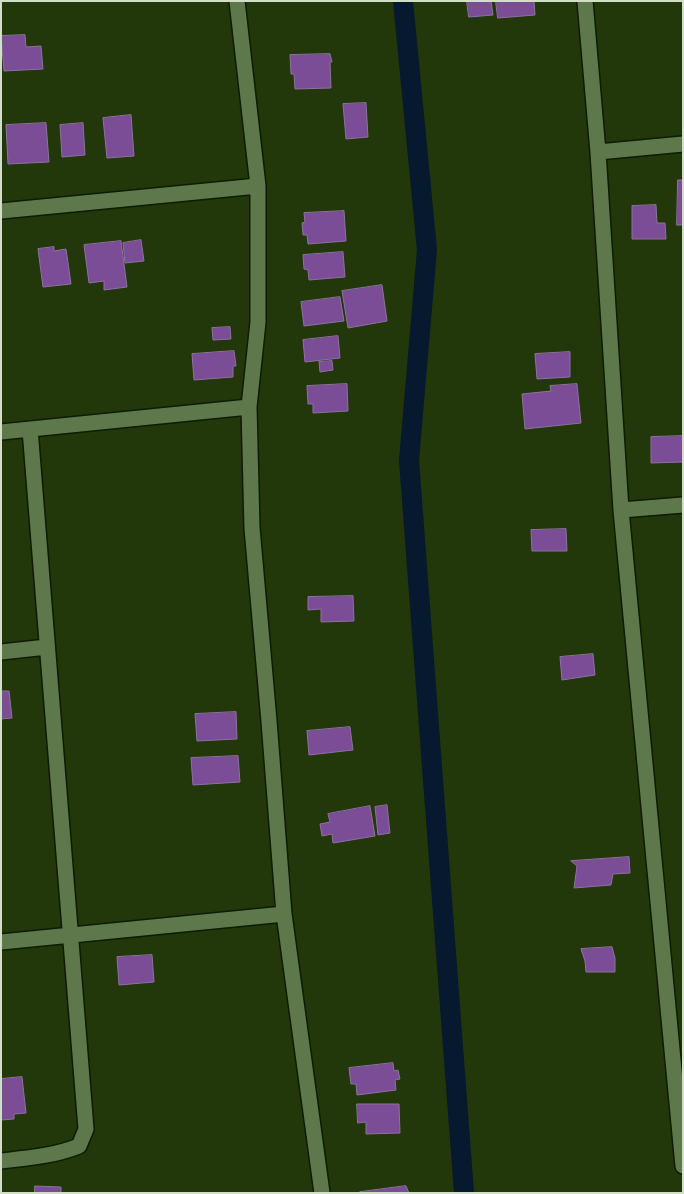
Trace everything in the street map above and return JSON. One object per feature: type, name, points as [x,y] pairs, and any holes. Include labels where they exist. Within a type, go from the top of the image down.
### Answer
[{"type":"street","points":[[237,1],[258,186],[258,322],[249,407],[252,528],[270,722],[284,914],[322,1193]]},
{"type":"street","points":[[585,1],[598,152],[621,510],[683,1166]]},
{"type":"street","points":[[598,152],[683,144]]},
{"type":"street","points":[[1,211],[258,186]]},
{"type":"street","points":[[1,432],[249,407]]},
{"type":"street","points":[[1,1161],[40,1157],[64,1152],[79,1146],[86,1129],[30,429]]},
{"type":"street","points":[[621,510],[683,505]]},
{"type":"street","points":[[1,652],[47,647]]},
{"type":"street","points":[[1,942],[284,914]]},
{"type":"building","points":[[467,1],[491,1],[493,15],[469,17]]},
{"type":"building","points":[[496,1],[534,1],[535,15],[498,18]]},
{"type":"building","points":[[25,35],[26,47],[41,46],[43,69],[4,71],[1,36]]},
{"type":"building","points":[[330,54],[332,62],[330,62],[331,88],[295,89],[294,74],[291,74],[290,55]]},
{"type":"building","points":[[366,103],[368,137],[346,139],[343,104]]},
{"type":"building","points":[[131,115],[134,156],[107,158],[103,118]]},
{"type":"building","points":[[46,123],[49,162],[8,164],[6,125]]},
{"type":"building","points":[[83,123],[85,155],[62,157],[60,125]]},
{"type":"building","points":[[678,180],[683,180],[683,225],[677,225]]},
{"type":"building","points":[[656,205],[657,223],[665,223],[666,239],[632,239],[632,206]]},
{"type":"building","points":[[344,211],[346,241],[308,244],[307,235],[303,235],[302,223],[305,222],[304,213]]},
{"type":"building","points":[[141,240],[144,261],[125,263],[123,243]]},
{"type":"building","points":[[121,241],[127,287],[104,290],[104,281],[89,283],[84,245]]},
{"type":"building","points":[[54,247],[54,251],[66,249],[71,284],[43,287],[38,249]]},
{"type":"building","points":[[343,252],[345,277],[309,280],[308,270],[304,269],[303,255]]},
{"type":"building","points":[[382,285],[387,321],[348,328],[342,291]]},
{"type":"building","points":[[340,297],[344,321],[304,326],[301,302]]},
{"type":"building","points":[[230,327],[231,339],[213,340],[212,328]]},
{"type":"building","points":[[338,336],[340,358],[305,362],[303,340]]},
{"type":"building","points":[[234,351],[236,366],[233,366],[233,377],[194,380],[192,354]]},
{"type":"building","points":[[570,352],[570,377],[537,379],[535,354]]},
{"type":"building","points":[[332,361],[333,370],[320,372],[319,362]]},
{"type":"building","points":[[347,384],[348,411],[313,413],[313,404],[308,404],[307,386]]},
{"type":"building","points":[[577,384],[581,423],[525,429],[522,394],[551,391],[550,386]]},
{"type":"building","points":[[683,436],[683,462],[651,463],[651,437]]},
{"type":"building","points":[[566,529],[567,551],[532,551],[531,530]]},
{"type":"building","points":[[353,596],[354,621],[321,622],[321,609],[308,610],[308,597]]},
{"type":"building","points":[[593,654],[595,675],[562,680],[560,657]]},
{"type":"building","points":[[1,691],[9,691],[12,718],[1,719]]},
{"type":"building","points":[[236,712],[237,739],[197,741],[195,714]]},
{"type":"building","points":[[350,727],[353,750],[309,755],[307,731]]},
{"type":"building","points":[[238,756],[240,782],[193,785],[191,758]]},
{"type":"building","points":[[387,805],[390,833],[378,835],[375,807]]},
{"type":"building","points":[[370,806],[375,836],[333,843],[332,834],[322,836],[320,824],[330,822],[328,814]]},
{"type":"building","points":[[629,857],[630,873],[613,874],[611,885],[574,888],[577,866],[571,861]]},
{"type":"building","points":[[612,947],[615,958],[615,972],[586,972],[581,949]]},
{"type":"building","points":[[152,955],[154,982],[119,985],[117,957]]},
{"type":"building","points":[[393,1063],[394,1071],[398,1070],[400,1079],[395,1080],[396,1090],[357,1095],[356,1084],[351,1084],[349,1068]]},
{"type":"building","points":[[22,1077],[26,1113],[14,1114],[14,1119],[1,1120],[1,1079]]},
{"type":"building","points":[[357,1104],[399,1104],[400,1133],[366,1134],[366,1122],[358,1123]]},
{"type":"building","points":[[35,1186],[61,1187],[61,1193],[35,1193]]},
{"type":"building","points":[[406,1186],[409,1193],[360,1192]]},
{"type":"waterway","points":[[403,1],[427,250],[409,460],[464,1193]]}]
